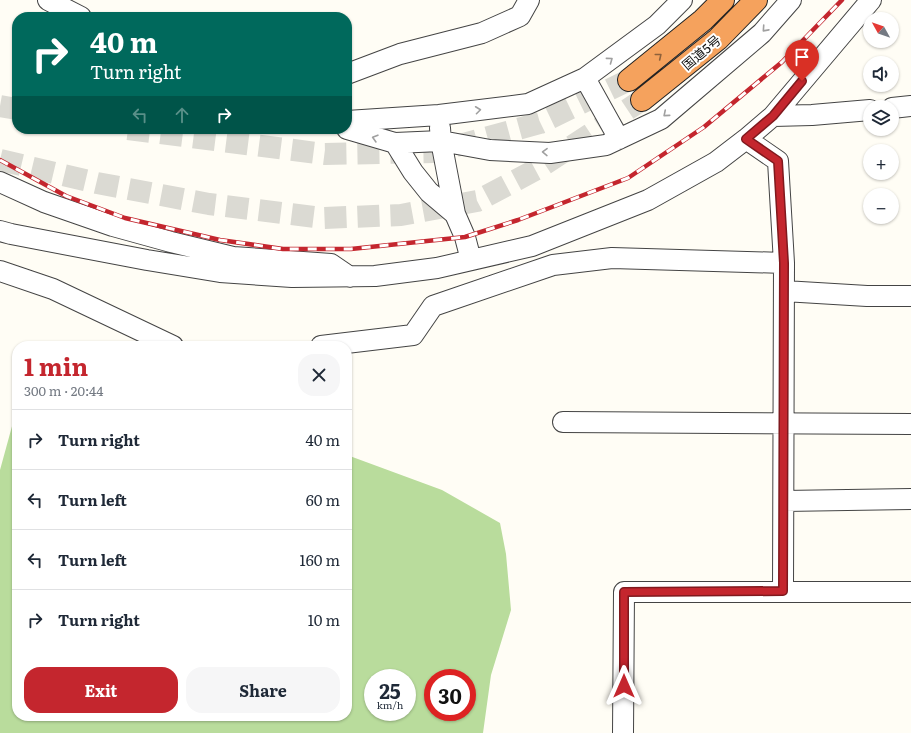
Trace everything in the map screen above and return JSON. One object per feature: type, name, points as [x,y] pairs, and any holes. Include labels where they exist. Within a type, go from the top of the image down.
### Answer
[{"type":"highway","name":"国道5号","points":[[629,80],[703,20],[723,0]]},
{"type":"highway","name":"国道5号","points":[[642,100],[718,39],[756,0]]},
{"type":"street","points":[[48,0],[71,12]]},
{"type":"street","points":[[352,72],[400,54],[482,33],[520,16],[529,0]]},
{"type":"street","points":[[352,121],[439,115],[528,104],[585,78],[657,26],[682,0]]},
{"type":"street","points":[[352,130],[395,143],[441,141],[490,150],[550,152],[606,145],[660,119],[762,33],[791,0]]},
{"type":"street","points":[[0,231],[139,259],[220,272],[292,277],[375,276],[437,268],[532,246],[648,200],[716,162],[773,116],[871,0]]},
{"type":"street","points":[[585,78],[619,139]]},
{"type":"street","points":[[899,107],[911,106]]},
{"type":"street","points":[[773,116],[812,115],[863,111]]},
{"type":"street","points":[[439,115],[441,141],[455,214],[465,237],[471,260]]},
{"type":"street","points":[[746,139],[778,161],[784,263],[783,591]]},
{"type":"street","points":[[395,143],[413,172],[429,192],[455,214]]},
{"type":"street","points":[[0,182],[44,202],[113,226],[171,242],[232,257],[330,264],[350,277]]},
{"type":"street","points":[[352,342],[413,335],[433,306],[553,265],[612,258],[784,263]]},
{"type":"street","points":[[0,271],[53,289],[162,341]]},
{"type":"street","points":[[784,291],[867,296],[911,296]]},
{"type":"street","points":[[563,422],[911,424]]},
{"type":"street","points":[[784,500],[911,499]]},
{"type":"street","points":[[623,733],[624,592],[911,592]]},
{"type":"green space","points":[[12,426],[12,721],[352,721],[352,457],[442,490],[500,523],[506,554],[511,610],[491,675],[483,733],[0,733],[0,470]]},
{"type":"tunnel","points":[[167,134],[325,154],[434,152],[540,123],[629,80]]},
{"type":"tunnel","points":[[0,160],[97,183],[209,204],[323,218],[401,215],[477,201],[539,168],[642,100]]},
{"type":"tunnel","points":[[0,106],[12,108]]},
{"type":"railway","points":[[0,160],[66,196],[125,218],[220,240],[283,249],[351,249],[465,237],[518,220],[628,178],[704,127],[782,62],[842,0]]},
{"type":"route","points":[[624,686],[624,592],[783,591],[784,263],[778,161],[746,139],[773,116],[802,81]]}]
